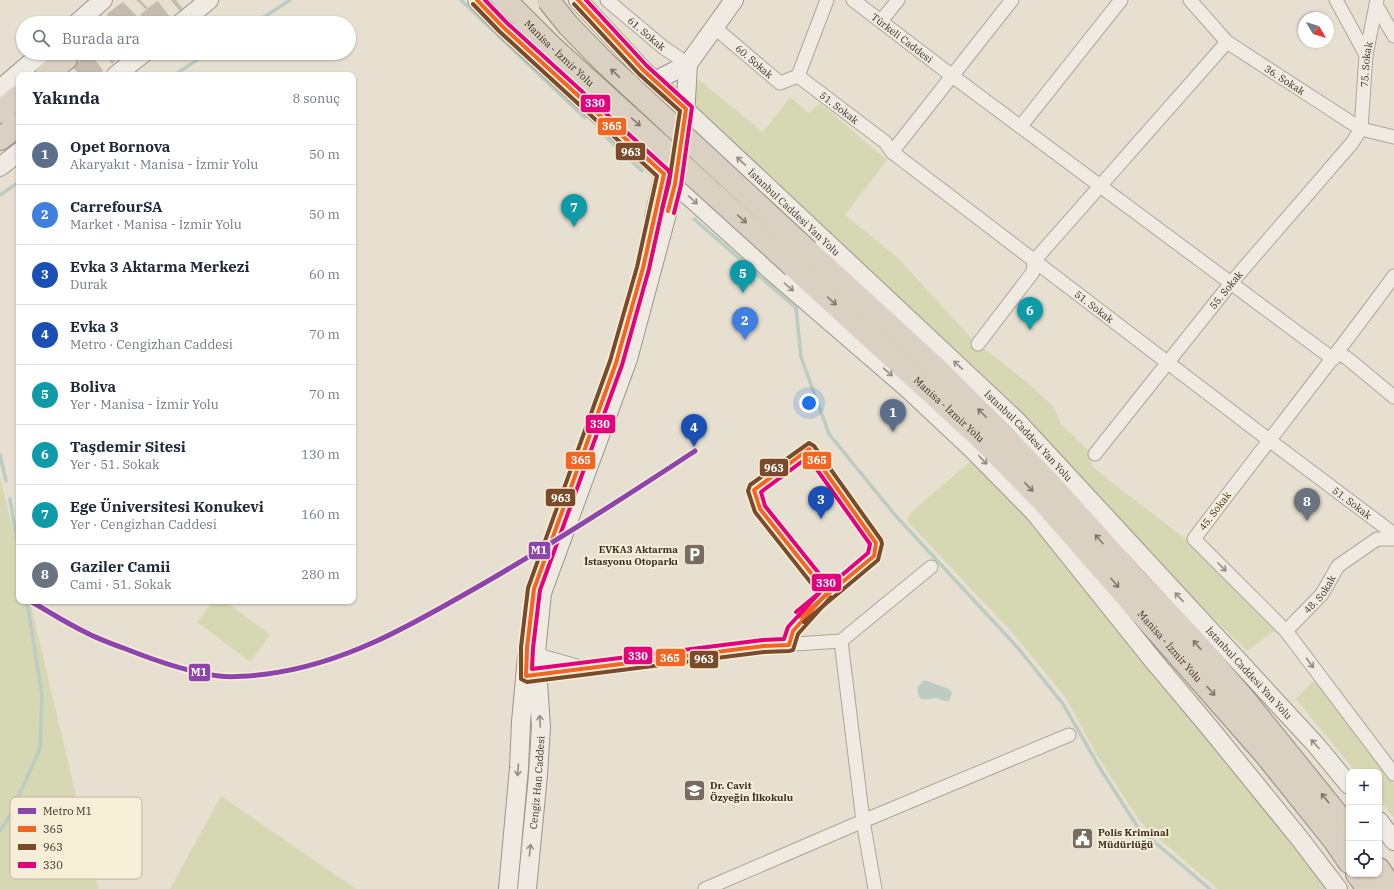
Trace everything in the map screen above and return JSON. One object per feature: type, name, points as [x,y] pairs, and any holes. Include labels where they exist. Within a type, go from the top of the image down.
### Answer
[{"type":"highway","name":"Manisa - İzmir Yolu","points":[[505,0],[553,48],[801,259],[935,367],[1051,485],[1137,581],[1194,641],[1245,700],[1346,825]]},
{"type":"highway","name":"Manisa - İzmir Yolu","points":[[548,0],[568,25],[605,63],[1041,499],[1266,754],[1334,840],[1346,858]]},
{"type":"highway","points":[[50,72],[65,60]]},
{"type":"highway","points":[[0,112],[16,99]]},
{"type":"highway","points":[[0,139],[16,126]]},
{"type":"highway","points":[[1382,874],[1392,889]]},
{"type":"highway","points":[[1359,877],[1368,889]]},
{"type":"main road","points":[[85,16],[103,0]]},
{"type":"main road","points":[[190,16],[209,0]]},
{"type":"main road","points":[[477,0],[503,27],[774,274],[908,389],[973,450],[1035,513],[1147,653],[1209,726],[1338,889]]},
{"type":"main road","name":"İstanbul Caddesi Yan Yolu","points":[[578,0],[643,70],[1016,420],[1316,745],[1346,781]]},
{"type":"main road","points":[[655,81],[688,64],[714,27],[727,2]]},
{"type":"main road","points":[[20,72],[34,60]]},
{"type":"main road","points":[[120,72],[135,60]]},
{"type":"main road","points":[[532,675],[534,589],[616,363],[670,179],[686,110],[688,64]]},
{"type":"main road","points":[[0,89],[16,75]]},
{"type":"main road","points":[[0,167],[16,154]]},
{"type":"main road","name":"Cengiz Han Caddesi","points":[[508,889],[532,675]]},
{"type":"main road","name":"Cengiz Han Caddesi","points":[[527,889],[541,727],[532,675]]},
{"type":"street","name":"61. Sokak","points":[[607,0],[664,48],[688,64]]},
{"type":"street","points":[[798,76],[827,0]]},
{"type":"street","name":"Türkeli Caddesi","points":[[854,0],[1231,283],[1335,356],[1347,358],[1394,397]]},
{"type":"street","points":[[881,21],[898,0]]},
{"type":"street","points":[[892,152],[1012,0]]},
{"type":"street","points":[[1021,126],[1121,0]]},
{"type":"street","name":"36. Sokak","points":[[1190,0],[1226,42],[1361,128],[1394,137]]},
{"type":"street","points":[[1336,0],[1366,55]]},
{"type":"street","points":[[1376,2],[1394,36]]},
{"type":"street","name":"75. Sokak","points":[[1361,128],[1366,55],[1376,2]]},
{"type":"street","name":"60. Sokak","points":[[714,27],[780,83],[798,76]]},
{"type":"street","points":[[978,344],[1033,272],[1034,261],[1226,42]]},
{"type":"street","name":"51. Sokak","points":[[798,76],[885,142],[892,152],[1394,534]]},
{"type":"street","name":"55. Sokak","points":[[1095,454],[1231,283],[1352,143],[1361,128]]},
{"type":"street","name":"45. Sokak","points":[[1394,276],[1335,356],[1269,440],[1194,540],[1286,632],[1394,774]]},
{"type":"street","name":"48. Sokak","points":[[1286,632],[1322,594],[1338,566],[1376,539],[1394,540]]},
{"type":"street","points":[[532,675],[757,647],[841,641],[931,567]]},
{"type":"street","points":[[841,641],[863,821],[875,889]]},
{"type":"street","points":[[532,650],[545,657],[583,668]]},
{"type":"street","points":[[705,889],[863,821],[1069,736]]},
{"type":"green space","points":[[699,80],[763,132],[790,97],[809,113],[820,103],[887,160],[845,215],[897,257],[971,338],[1029,384],[1054,407],[1061,424],[1090,452],[1092,466],[1199,549],[1277,629],[1247,651],[689,104]]},
{"type":"green space","points":[[970,462],[1027,515],[1076,571],[1329,889],[1218,889],[1141,823],[1097,755],[1066,698],[1010,630],[909,523],[907,517],[918,506]]},
{"type":"green space","points":[[0,476],[16,543],[16,604],[31,604],[76,797],[10,797],[10,879],[96,879],[98,889],[0,889]]},
{"type":"green space","points":[[211,604],[229,604],[270,635],[250,662],[197,622]]},
{"type":"green space","points":[[1315,681],[1394,784],[1394,818],[1382,804],[1382,769],[1354,769],[1296,699],[1312,682]]},
{"type":"green space","points":[[221,796],[356,889],[170,889]]},
{"type":"shaded area","points":[[924,680],[949,689],[952,693],[949,701],[936,698],[921,698],[918,693],[918,687]]},
{"type":"waterway","points":[[266,16],[290,0]]},
{"type":"waterway","points":[[461,0],[585,118]]},
{"type":"waterway","points":[[179,72],[197,60]]},
{"type":"waterway","points":[[606,137],[642,171]]},
{"type":"waterway","points":[[0,195],[16,184]]},
{"type":"waterway","points":[[694,219],[796,308],[801,357],[829,434],[895,515],[1018,648],[1063,704],[1101,770],[1139,829],[1210,889]]},
{"type":"waterway","points":[[0,455],[6,481]]},
{"type":"waterway","points":[[10,499],[16,535]]},
{"type":"waterway","points":[[18,797],[40,749],[42,696],[27,604]]},
{"type":"waterway","points":[[0,831],[10,815]]},
{"type":"tunnel","points":[[122,16],[140,0]]},
{"type":"tunnel","points":[[156,16],[176,0]]},
{"type":"tunnel","points":[[83,72],[99,60]]},
{"type":"metro line","name":"M1","points":[[35,604],[95,637],[149,658],[183,669],[231,677],[261,675],[296,669],[351,652],[404,628],[430,614],[508,569],[616,503],[695,451]]},
{"type":"transit line","name":"365","points":[[477,0],[503,27],[664,174],[643,268],[616,363],[534,589],[527,648],[526,676],[764,646],[789,645],[793,631],[827,593]]},
{"type":"transit line","name":"330","points":[[485,0],[507,23],[668,170],[670,174],[649,269],[622,365],[540,590],[532,669],[763,640],[784,639],[788,627],[823,589]]},
{"type":"transit line","name":"365","points":[[578,0],[643,70],[686,109],[675,184],[668,211]]},
{"type":"transit line","name":"330","points":[[586,0],[647,66],[692,107],[681,185],[674,213]]},
{"type":"transit line","name":"963","points":[[473,4],[499,31],[657,176],[637,267],[610,361],[528,588],[521,647],[521,679],[527,682],[764,652],[793,650],[798,634],[831,597]]},
{"type":"transit line","name":"963","points":[[574,4],[639,74],[680,111],[669,183],[662,209]]},
{"type":"transit line","name":"963","points":[[804,622],[878,560],[882,544],[881,540],[814,446],[809,443],[750,485],[748,491],[755,512],[819,593]]},
{"type":"transit line","name":"365","points":[[800,617],[874,556],[876,543],[809,449],[754,490],[760,509],[827,593]]},
{"type":"transit line","name":"330","points":[[808,457],[870,544],[868,553],[829,586],[765,506],[761,492],[808,457]]},
{"type":"transit line","name":"330","points":[[796,612],[819,593]]},
{"type":"place","name":"Ege Üniversitesi Konukevi","points":[[574,227]]},
{"type":"place","name":"Boliva","points":[[743,293]]},
{"type":"place","name":"Taşdemir Sitesi","points":[[1030,330]]},
{"type":"place","name":"CarrefourSA","points":[[745,340]]},
{"type":"place","name":"Opet Bornova","points":[[893,432]]},
{"type":"place","name":"Evka 3","points":[[694,447]]},
{"type":"place","name":"Evka 3 Aktarma Merkezi","points":[[821,519]]},
{"type":"place","name":"Gaziler Camii","points":[[1307,521]]},
{"type":"place","name":"EVKA3 Aktarma İstasyonu Otoparkı","points":[[694,555]]},
{"type":"place","name":"Dr. Cavit Özyeğin İlkokulu","points":[[695,791]]},
{"type":"place","name":"Polis Kriminal Müdürlüğü","points":[[1082,838]]}]
